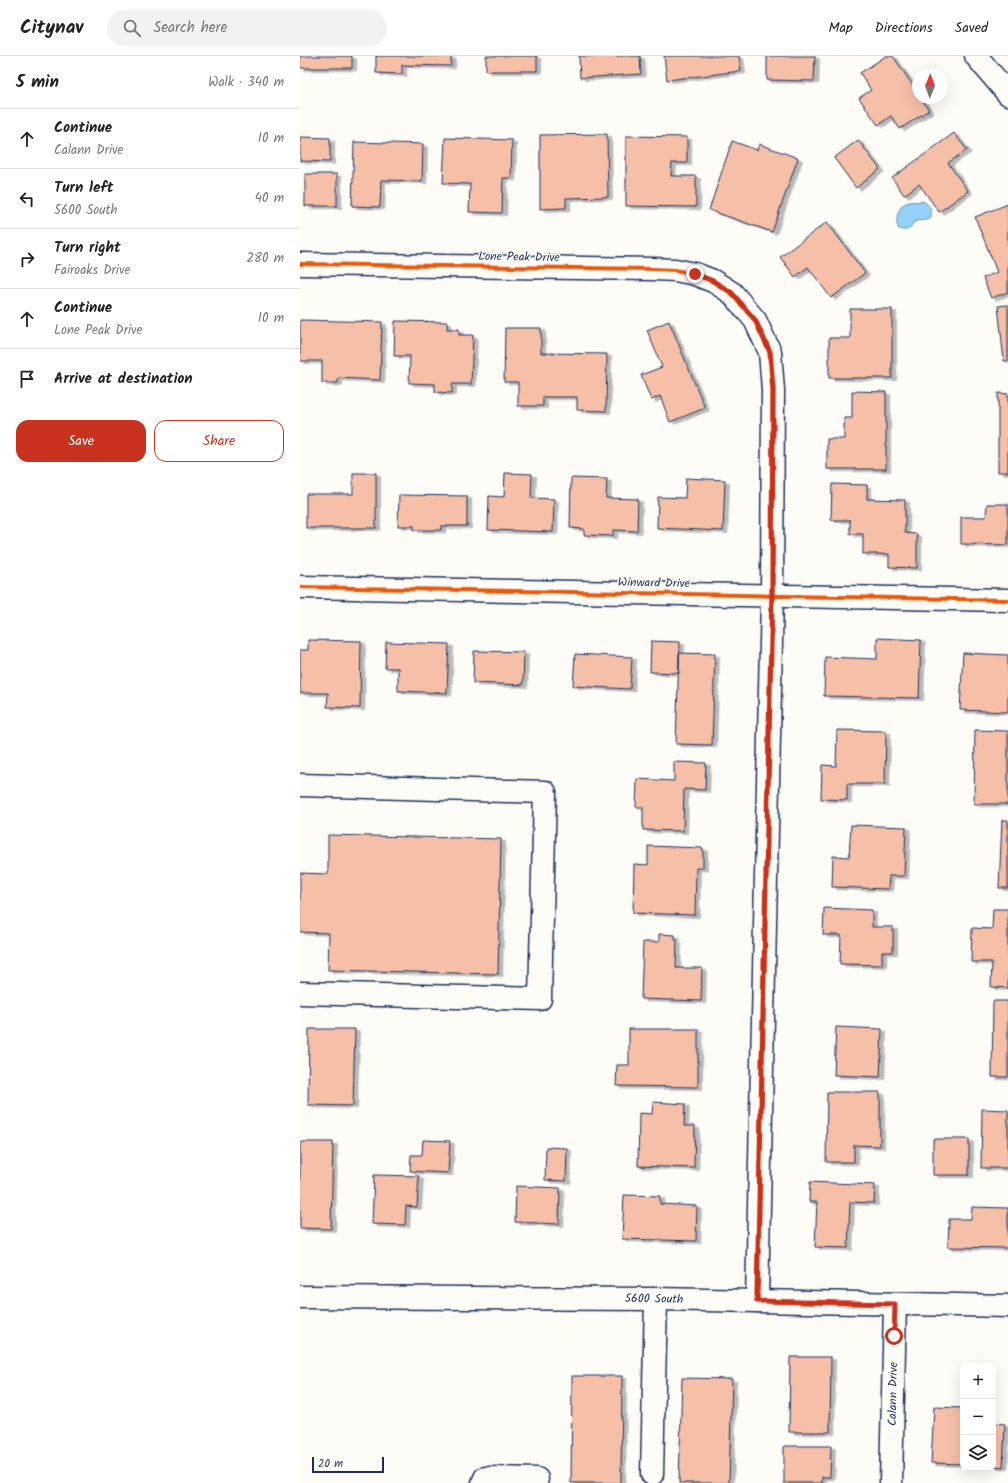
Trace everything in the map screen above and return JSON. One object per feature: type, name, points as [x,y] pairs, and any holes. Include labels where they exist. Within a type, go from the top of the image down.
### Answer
[{"type":"street","points":[[976,56],[1008,94]]},
{"type":"street","name":"Lone Peak Drive","points":[[300,264],[675,270],[695,274],[732,293],[755,320],[770,352],[773,390],[772,595]]},
{"type":"street","name":"Winward Drive","points":[[300,587],[1008,600]]},
{"type":"street","points":[[757,1301],[772,595]]},
{"type":"street","points":[[300,785],[545,792],[540,999],[300,993]]},
{"type":"street","name":"5600 South","points":[[300,1296],[656,1299],[1008,1306]]},
{"type":"street","points":[[652,1474],[656,1299]]},
{"type":"street","name":"Calann Drive","points":[[891,1483],[895,1304]]},
{"type":"street","points":[[483,1483],[485,1478],[537,1479]]},
{"type":"water","points":[[923,201],[930,208],[931,218],[915,222],[907,230],[899,229],[897,218],[901,207],[908,202]]},
{"type":"building","points":[[300,56],[352,56],[352,68],[300,68]]},
{"type":"building","points":[[376,56],[451,56],[451,66],[402,65],[402,74],[376,73]]},
{"type":"building","points":[[486,56],[537,56],[537,71],[486,71]]},
{"type":"building","points":[[579,56],[640,56],[641,74],[580,78]]},
{"type":"building","points":[[664,56],[739,56],[741,71],[667,80]]},
{"type":"building","points":[[767,56],[815,56],[814,81],[767,80]]},
{"type":"building","points":[[886,56],[893,56],[912,84],[912,104],[925,104],[929,110],[900,129],[891,116],[878,125],[859,98],[871,90],[860,73]]},
{"type":"building","points":[[954,133],[967,150],[948,163],[968,191],[939,212],[919,184],[904,195],[892,178]]},
{"type":"building","points":[[607,134],[608,197],[566,198],[566,208],[540,209],[540,135]]},
{"type":"building","points":[[626,136],[687,137],[687,163],[672,163],[671,176],[696,176],[696,207],[626,206]]},
{"type":"building","points":[[300,137],[330,138],[330,162],[300,161]]},
{"type":"building","points":[[445,138],[512,140],[511,178],[503,178],[502,213],[469,212],[470,184],[443,183]]},
{"type":"building","points":[[858,140],[880,169],[856,188],[834,158]]},
{"type":"building","points":[[732,141],[757,150],[759,144],[798,158],[772,232],[709,210]]},
{"type":"building","points":[[354,142],[423,144],[422,181],[381,180],[380,207],[352,206]]},
{"type":"building","points":[[305,174],[337,174],[337,206],[305,206]]},
{"type":"building","points":[[1008,204],[1008,292],[991,298],[983,278],[997,272],[975,217]]},
{"type":"building","points":[[827,222],[865,273],[831,298],[808,267],[795,277],[780,257]]},
{"type":"building","points":[[1008,305],[1008,361],[1004,361],[998,306]]},
{"type":"building","points":[[850,309],[892,309],[892,378],[829,378],[829,338],[850,338]]},
{"type":"building","points":[[300,320],[382,322],[380,380],[338,378],[338,383],[322,383],[322,361],[300,361]]},
{"type":"building","points":[[395,321],[447,322],[447,329],[459,329],[459,335],[473,335],[471,384],[452,384],[452,393],[435,392],[435,384],[409,383],[410,356],[394,356]]},
{"type":"building","points":[[669,321],[705,408],[670,422],[660,396],[651,400],[641,375],[662,367],[647,330]]},
{"type":"building","points":[[505,328],[541,328],[541,353],[607,354],[606,411],[577,410],[577,397],[543,397],[543,406],[518,406],[518,382],[504,382]]},
{"type":"building","points":[[852,391],[886,392],[886,469],[827,469],[827,439],[844,439],[844,418],[852,418]]},
{"type":"building","points":[[998,393],[1008,394],[1008,472],[998,472]]},
{"type":"building","points":[[353,473],[376,473],[376,528],[306,528],[306,494],[353,494]]},
{"type":"building","points":[[505,473],[532,474],[531,498],[554,499],[553,532],[488,530],[489,496],[504,497]]},
{"type":"building","points":[[571,478],[607,479],[606,498],[638,499],[637,531],[613,530],[613,536],[584,535],[584,529],[570,528]]},
{"type":"building","points":[[686,478],[725,480],[723,531],[657,528],[658,497],[685,498]]},
{"type":"building","points":[[832,484],[867,485],[867,499],[905,500],[905,533],[917,534],[917,568],[889,567],[889,554],[863,554],[863,534],[850,534],[850,520],[831,520]]},
{"type":"building","points":[[399,495],[467,496],[467,526],[441,526],[441,530],[414,530],[414,526],[398,526]]},
{"type":"building","points":[[987,504],[1008,504],[1008,545],[961,544],[961,517],[986,517]]},
{"type":"building","points":[[877,638],[921,640],[919,698],[824,696],[825,657],[877,659]]},
{"type":"building","points":[[308,640],[361,641],[360,708],[327,707],[328,693],[300,693],[300,650],[308,650]]},
{"type":"building","points":[[651,641],[680,642],[679,673],[650,672]]},
{"type":"building","points":[[386,642],[449,644],[447,693],[398,691],[398,668],[385,668]]},
{"type":"building","points":[[474,651],[524,652],[523,685],[473,683]]},
{"type":"building","points":[[679,653],[715,654],[712,745],[676,744]]},
{"type":"building","points":[[963,653],[1008,655],[1008,712],[960,710]]},
{"type":"building","points":[[575,654],[632,657],[630,689],[573,686]]},
{"type":"building","points":[[837,730],[886,731],[885,784],[847,784],[847,800],[821,799],[822,765],[836,766]]},
{"type":"building","points":[[975,730],[1008,731],[1008,804],[974,804]]},
{"type":"building","points":[[674,762],[706,763],[705,790],[684,789],[683,831],[643,830],[643,807],[636,807],[637,779],[674,781]]},
{"type":"building","points":[[1002,820],[1008,820],[1008,888],[999,888]]},
{"type":"building","points":[[851,825],[906,827],[904,876],[889,876],[888,889],[832,887],[833,856],[849,857]]},
{"type":"building","points":[[328,835],[501,839],[498,974],[328,970],[329,933],[300,932],[300,873],[328,874]]},
{"type":"building","points":[[648,846],[703,848],[703,868],[696,868],[695,915],[633,913],[634,864],[648,865]]},
{"type":"building","points":[[824,908],[872,910],[872,927],[893,927],[893,952],[882,952],[882,965],[840,964],[841,935],[823,935]]},
{"type":"building","points":[[993,909],[1008,909],[1008,988],[991,987],[992,962],[971,962],[972,928],[992,929]]},
{"type":"building","points":[[659,934],[675,935],[675,940],[677,940],[676,968],[702,968],[701,1001],[641,999],[643,942],[659,942]]},
{"type":"building","points":[[993,1001],[1008,1001],[1008,1077],[992,1077]]},
{"type":"building","points":[[836,1027],[882,1029],[880,1077],[834,1075]]},
{"type":"building","points":[[309,1029],[355,1029],[353,1106],[308,1105]]},
{"type":"building","points":[[629,1029],[698,1029],[698,1087],[616,1086],[617,1065],[629,1065]]},
{"type":"building","points":[[827,1092],[880,1092],[880,1146],[854,1145],[854,1162],[826,1162]]},
{"type":"building","points":[[653,1102],[685,1104],[684,1126],[695,1126],[694,1168],[638,1166],[639,1113],[652,1114]]},
{"type":"building","points":[[982,1109],[1008,1110],[1008,1168],[981,1168]]},
{"type":"building","points":[[933,1139],[969,1139],[969,1175],[933,1175]]},
{"type":"building","points":[[423,1140],[450,1141],[448,1173],[410,1171],[411,1155],[422,1155]]},
{"type":"building","points":[[300,1142],[333,1142],[331,1229],[300,1228]]},
{"type":"building","points":[[546,1147],[567,1148],[566,1181],[545,1180]]},
{"type":"building","points":[[374,1175],[419,1176],[417,1207],[406,1206],[405,1225],[372,1224]]},
{"type":"building","points":[[810,1182],[875,1185],[874,1203],[850,1202],[848,1248],[815,1247],[817,1202],[809,1202]]},
{"type":"building","points":[[516,1186],[560,1188],[559,1224],[515,1222]]},
{"type":"building","points":[[624,1195],[660,1196],[660,1204],[697,1206],[696,1241],[622,1239]]},
{"type":"building","points":[[972,1207],[1008,1208],[1008,1248],[948,1247],[949,1219],[971,1219]]},
{"type":"building","points":[[790,1357],[831,1357],[830,1432],[789,1432]]},
{"type":"building","points":[[572,1376],[622,1376],[621,1483],[571,1483]]},
{"type":"building","points":[[682,1378],[732,1379],[729,1483],[679,1483]]},
{"type":"building","points":[[934,1407],[960,1408],[960,1464],[931,1463]]},
{"type":"building","points":[[996,1423],[1005,1424],[1003,1467],[996,1466]]},
{"type":"building","points":[[784,1446],[831,1446],[830,1477],[822,1477],[822,1483],[784,1483]]},
{"type":"cycle path","points":[[300,264],[675,270],[695,274],[713,281],[732,293],[755,320],[770,352],[773,390],[772,595],[757,1301]]},
{"type":"cycle path","points":[[300,587],[1008,600]]},
{"type":"route","points":[[695,274],[713,281],[732,293],[755,320],[770,352],[773,390],[772,595],[757,1301],[895,1304],[894,1336]]}]
